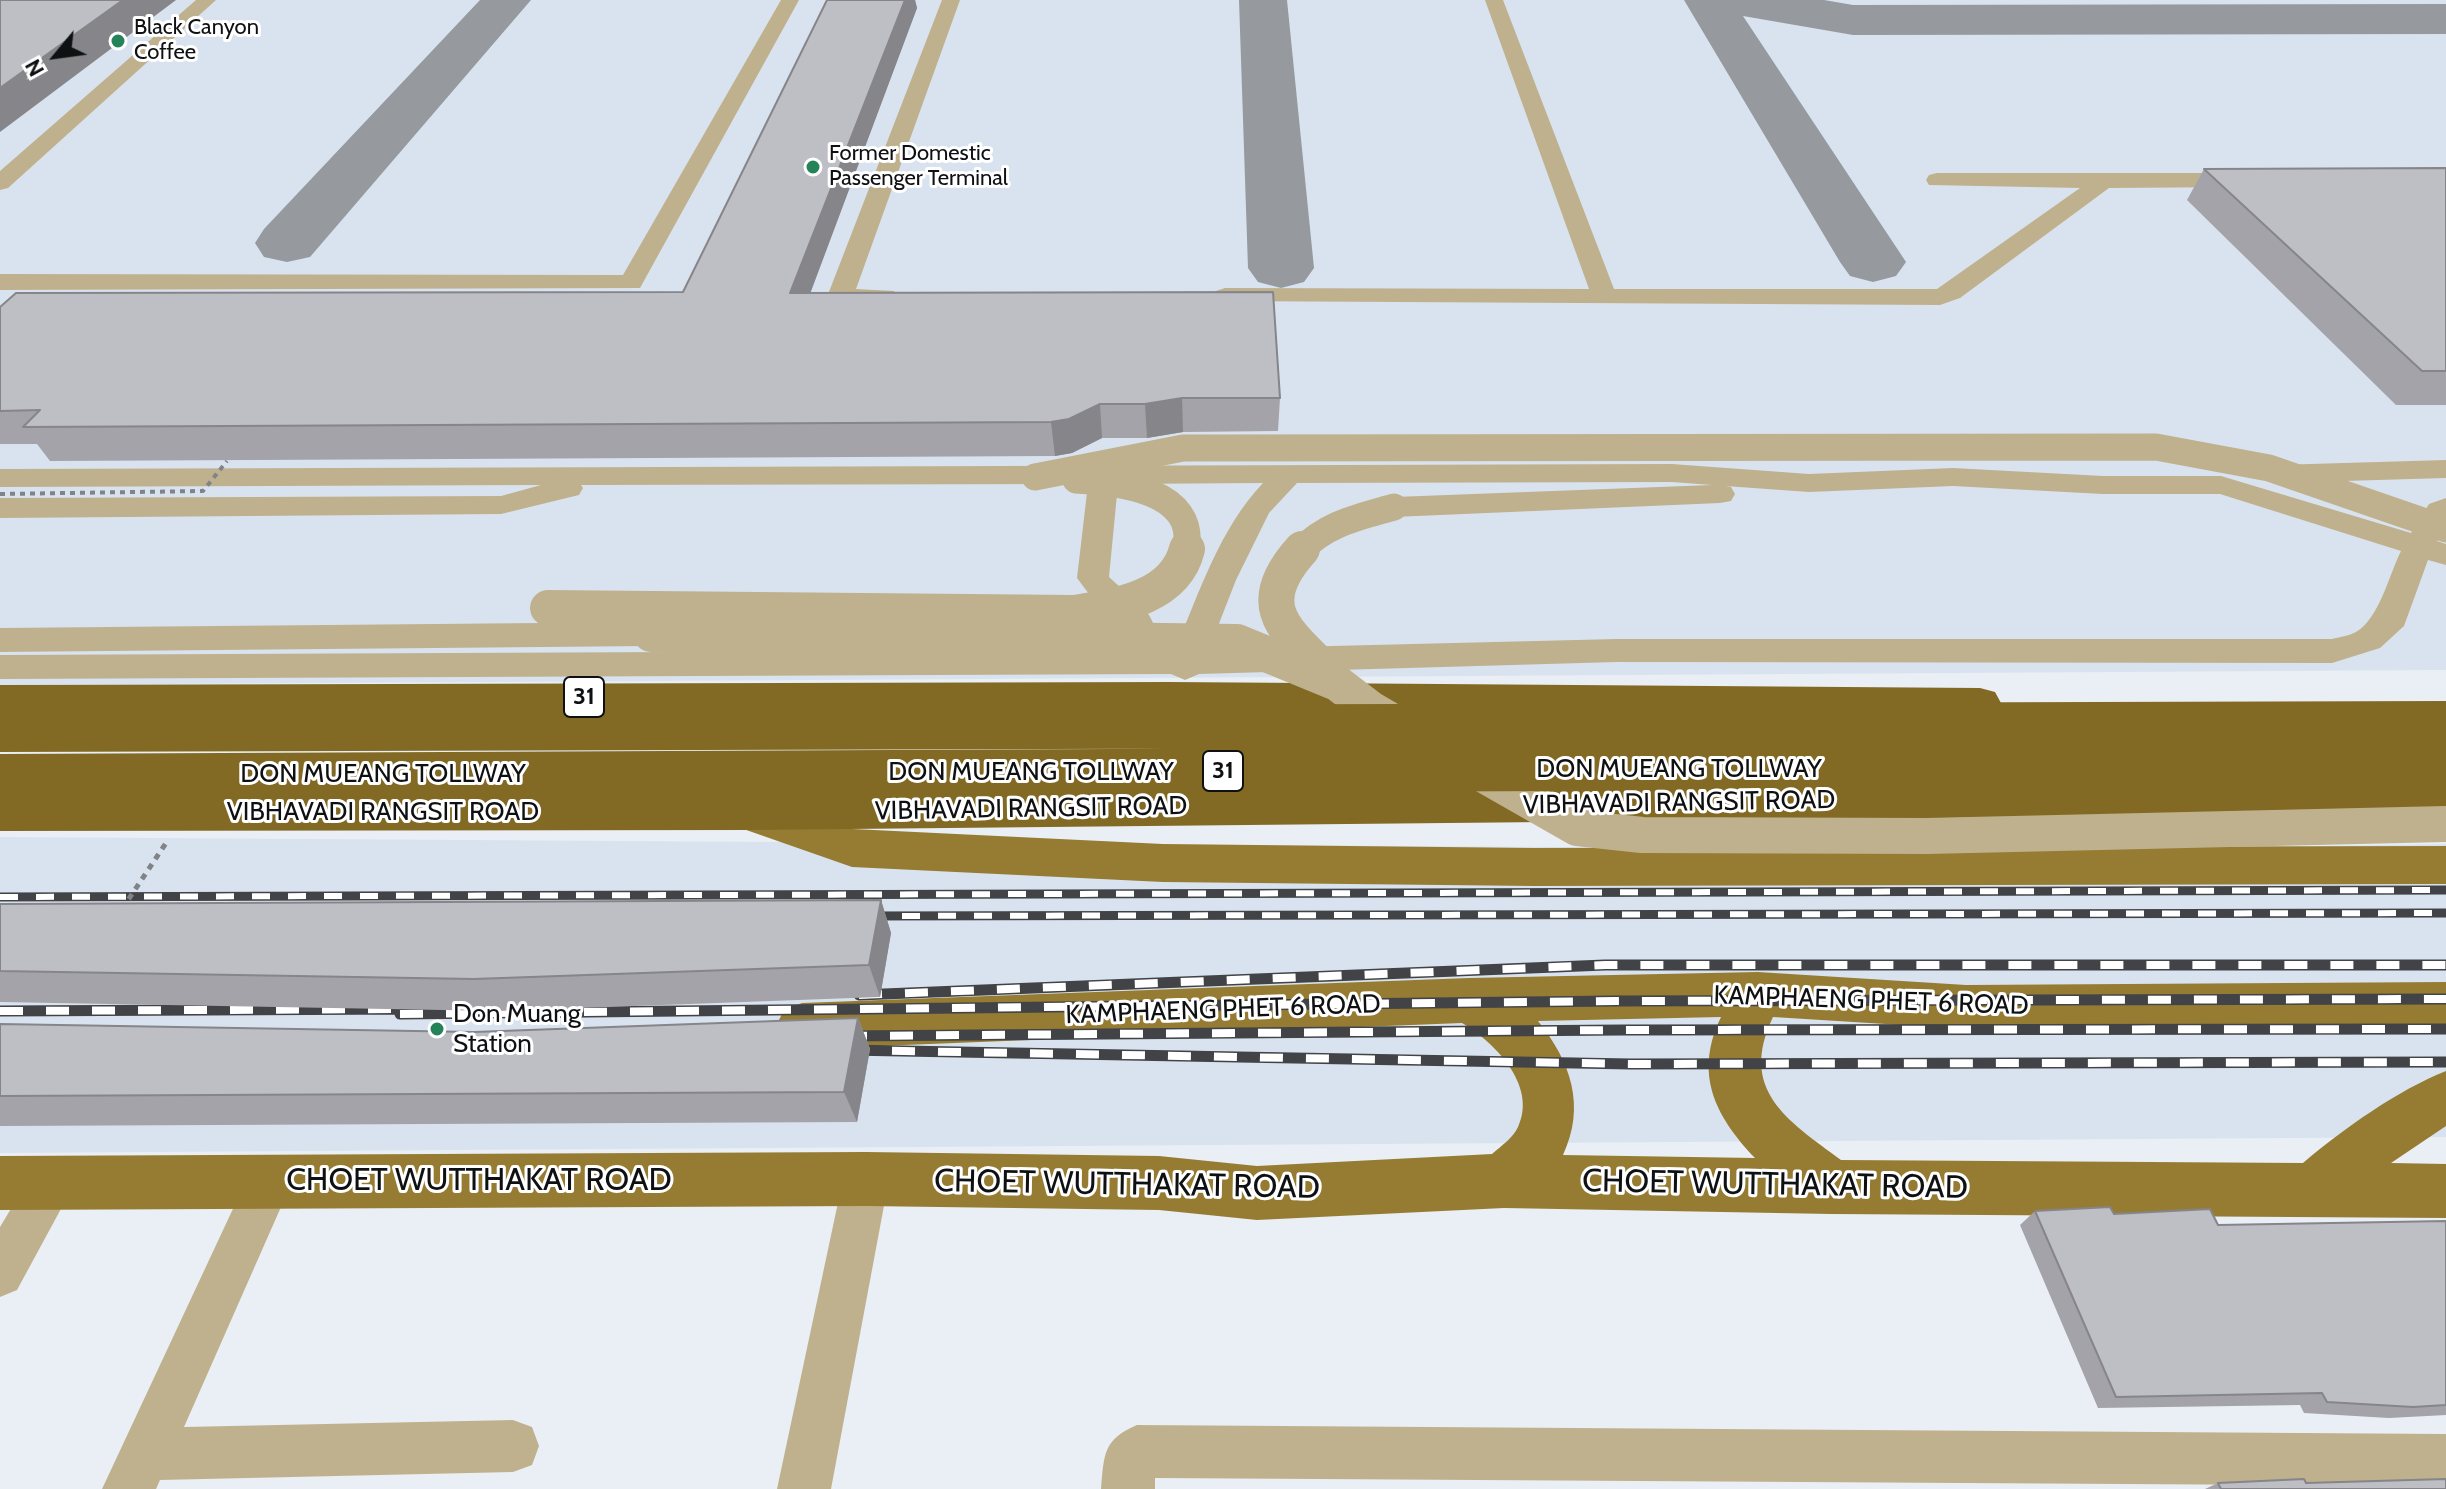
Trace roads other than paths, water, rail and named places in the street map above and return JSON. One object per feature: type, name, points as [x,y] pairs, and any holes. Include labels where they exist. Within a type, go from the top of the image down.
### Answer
[{"type":"highway","name":"31","points":[[0,700],[1178,680],[2446,706]]},
{"type":"highway","name":"DON MUEANG TOLLWAY","points":[[0,730],[2446,723]]},
{"type":"highway","name":"DON MUEANG TOLLWAY","points":[[0,776],[2446,765]]},
{"type":"highway","name":"VIBHAVADI RANGSIT ROAD","points":[[0,813],[748,812],[2446,796]]},
{"type":"main road","points":[[748,812],[852,848],[1163,863],[1534,867],[2446,865]]},
{"type":"main road","points":[[1758,994],[1735,1047],[1735,1074],[1745,1106],[1775,1143],[1831,1187]]},
{"type":"main road","name":"KAMPHAENG PHET 6 ROAD","points":[[752,1028],[1469,1000],[1758,994],[1966,1007],[2446,1004]]},
{"type":"main road","points":[[1469,1000],[1509,1026],[1530,1052],[1546,1086],[1550,1119],[1537,1149],[1504,1181]]},
{"type":"main road","points":[[2314,1190],[2350,1159],[2446,1096]]},
{"type":"main road","name":"CHOET WUTTHAKAT ROAD","points":[[26,1183],[866,1179],[1159,1183],[1257,1193],[1504,1181],[1831,1187],[2446,1191]]},
{"type":"street","points":[[0,183],[207,0]]},
{"type":"street","points":[[0,282],[631,283],[790,0]]},
{"type":"street","points":[[902,296],[840,297],[951,0]]},
{"type":"street","points":[[1494,0],[1604,296]]},
{"type":"street","points":[[1937,180],[2272,180]]},
{"type":"street","points":[[1199,296],[1940,297],[1951,293],[2107,181]]},
{"type":"street","points":[[1035,477],[1183,448],[2156,447],[2210,452],[2263,464],[2333,486],[2437,544]]},
{"type":"street","points":[[2103,485],[2186,476],[2446,469]]},
{"type":"street","points":[[0,478],[1672,473],[1809,483]]},
{"type":"street","points":[[1104,474],[1093,578],[1099,589],[1129,609],[1138,623],[1143,662]]},
{"type":"street","points":[[1178,680],[1220,580],[1256,509],[1289,474]]},
{"type":"street","points":[[0,508],[501,505],[609,479],[1035,477],[1110,483],[1149,491],[1180,514],[1189,543],[1181,567],[1164,585],[1117,605],[1074,613],[548,608],[398,637]]},
{"type":"street","points":[[2437,544],[2221,485],[2103,485],[1953,477],[1809,483],[1698,497],[1394,507],[1346,520],[1314,537],[1290,560],[1276,591],[1281,626],[1337,683],[1384,717],[1577,828],[1642,835],[1927,836],[2446,824]]},
{"type":"street","points":[[0,667],[1143,662],[1178,680],[1365,654],[1758,650],[2332,651],[2368,640],[2392,618],[2399,589],[2437,544],[2440,511],[2446,508]]},
{"type":"street","points":[[0,640],[651,634],[1237,642],[1337,683]]},
{"type":"street","points":[[804,1489],[866,1179]]},
{"type":"street","points":[[269,1182],[137,1472],[513,1446]]},
{"type":"street","points":[[0,1273],[26,1183]]},
{"type":"street","points":[[1128,1489],[1130,1458],[1137,1451],[2446,1460]]},
{"type":"railway","points":[[0,897],[2446,890]]},
{"type":"railway","points":[[866,916],[2446,913]]},
{"type":"railway","points":[[859,995],[1605,965],[2446,965]]},
{"type":"railway","points":[[400,1014],[1616,1001],[2446,999]]},
{"type":"railway","points":[[0,1011],[411,1009]]},
{"type":"railway","points":[[844,1036],[1623,1030],[2446,1029]]},
{"type":"railway","points":[[846,1050],[1631,1064],[2446,1062]]},
{"type":"place","name":"Black Canyon Coffee","points":[[118,41]]},
{"type":"place","name":"Former Domestic Passenger Terminal","points":[[813,167]]},
{"type":"place","name":"Don Muang Station","points":[[437,1029]]}]
